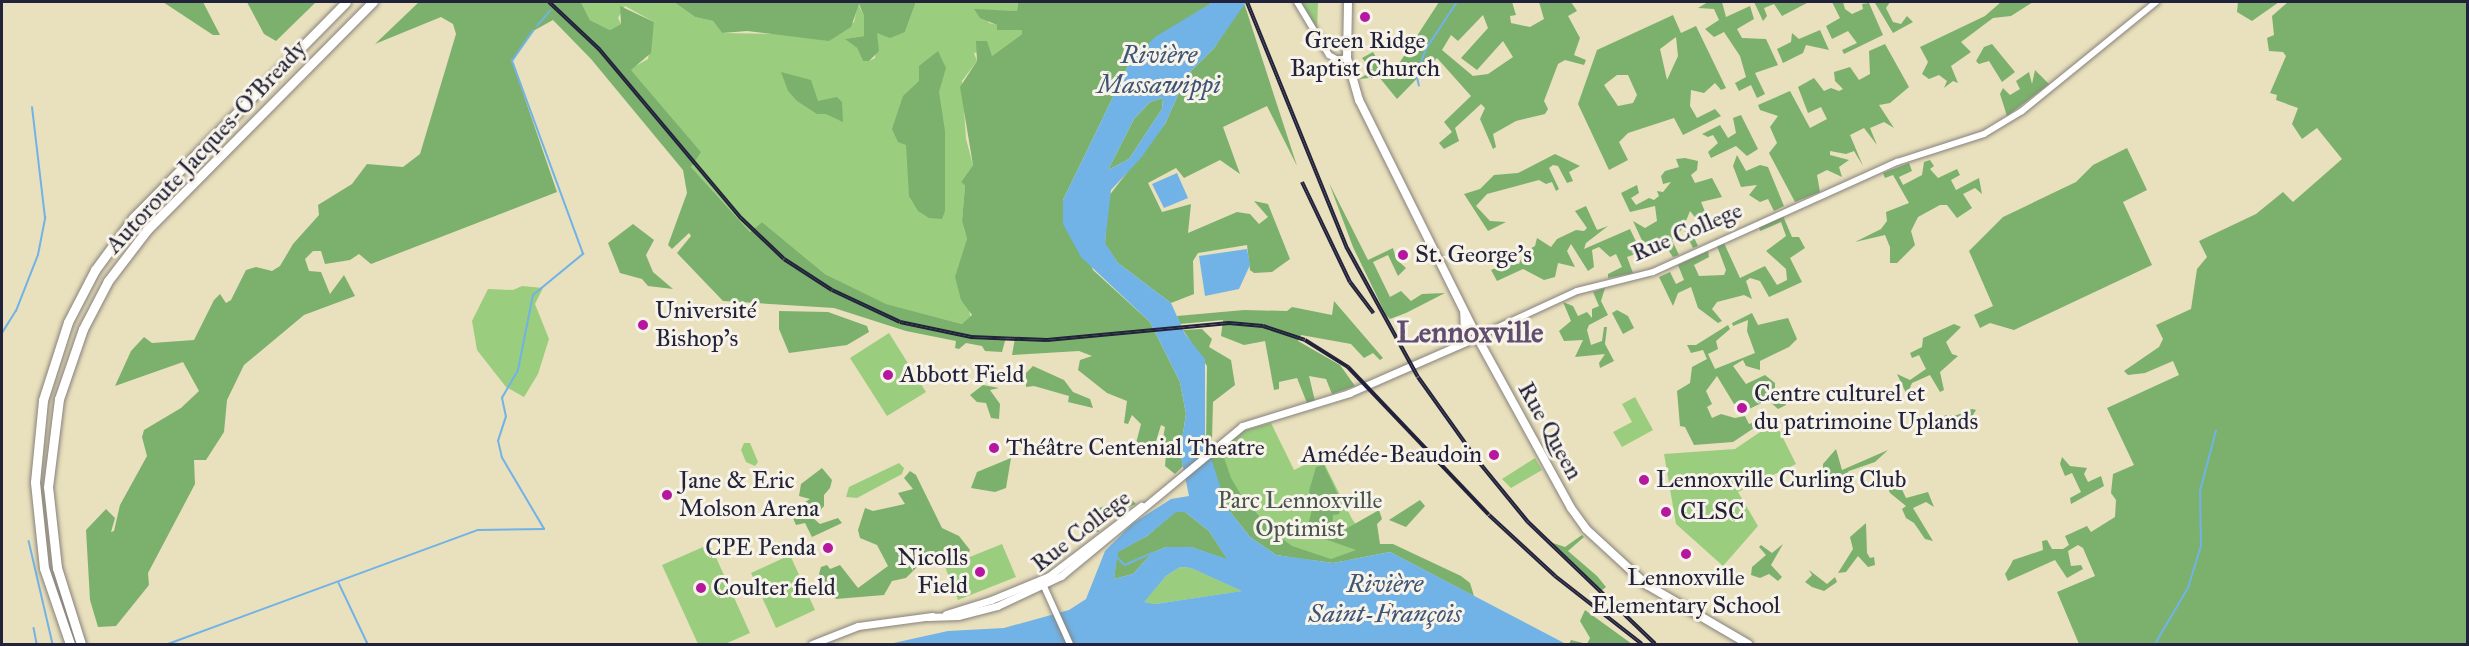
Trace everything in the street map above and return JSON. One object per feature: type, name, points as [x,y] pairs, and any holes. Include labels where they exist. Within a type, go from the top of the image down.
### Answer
[{"type":"highway","name":"Autoroute Jacques-O'Bready","points":[[70,645],[43,560],[35,482],[43,400],[68,322],[95,270],[133,218],[346,2]]},
{"type":"highway","name":"Autoroute Jacques-O'Bready","points":[[81,645],[57,568],[48,487],[57,406],[83,328],[113,273],[147,230],[373,2]]},
{"type":"main road","name":"Rue Queen","points":[[1348,2],[1347,57],[1359,100],[1477,337],[1582,525],[1647,585],[1748,645]]},
{"type":"main road","points":[[1454,349],[1464,334],[1463,310]]},
{"type":"main road","name":"Rue College","points":[[812,645],[869,623],[928,617],[979,604],[1043,583],[1153,498],[1210,449],[1248,424],[1330,400],[1454,349],[1477,337]]},
{"type":"street","points":[[1297,2],[1329,55],[1338,60],[1347,57]]},
{"type":"street","name":"Rue College","points":[[1477,337],[1577,291],[1653,272],[1897,162],[1984,134],[2022,111],[2156,2]]},
{"type":"street","points":[[1043,583],[1070,645]]},
{"type":"green space","points":[[163,2],[203,2],[220,35],[213,35]]},
{"type":"green space","points":[[247,2],[316,2],[276,41],[264,34]]},
{"type":"green space","points":[[419,2],[581,2],[590,20],[610,30],[621,24],[620,6],[654,22],[651,53],[631,70],[701,152],[691,167],[750,232],[762,222],[825,274],[886,304],[962,324],[972,315],[961,300],[955,277],[967,239],[962,221],[965,186],[961,182],[973,165],[960,87],[977,61],[976,41],[987,41],[992,56],[1022,34],[1022,30],[997,30],[997,25],[980,18],[974,9],[1017,11],[1018,2],[1213,2],[1139,51],[1129,64],[1063,200],[1093,270],[1150,322],[1180,382],[1186,414],[1180,452],[1183,466],[1175,474],[1165,466],[1166,454],[1162,444],[1165,427],[1161,425],[1154,448],[1145,453],[1135,447],[1141,424],[1132,415],[1128,424],[1124,423],[1127,401],[1107,393],[1078,370],[1080,360],[1092,356],[1079,351],[1012,355],[1015,338],[1006,337],[1002,352],[985,351],[982,346],[966,343],[959,349],[955,348],[956,341],[906,331],[834,308],[723,301],[677,253],[691,236],[689,233],[672,249],[668,245],[687,193],[683,170],[591,59],[553,20],[533,31],[512,61],[557,192],[371,264],[359,254],[350,260],[325,264],[321,251],[313,251],[305,259],[309,271],[321,272],[330,294],[344,275],[355,296],[304,315],[244,365],[227,400],[224,432],[206,460],[194,460],[195,484],[148,573],[149,585],[116,626],[98,627],[90,600],[86,530],[106,509],[115,518],[111,532],[114,531],[120,505],[147,456],[142,437],[144,430],[181,408],[199,391],[183,362],[115,386],[131,351],[144,337],[152,343],[194,340],[214,300],[220,294],[226,303],[231,300],[246,270],[256,267],[272,271],[280,266],[293,244],[319,215],[318,205],[352,184],[367,164],[403,167],[420,154],[456,34],[453,24],[441,17],[375,44]]},
{"type":"green space","points":[[581,2],[674,2],[695,17],[713,21],[722,33],[832,35],[854,22],[858,4],[864,16],[864,36],[846,39],[857,48],[863,61],[869,61],[875,58],[877,33],[905,32],[916,2],[1018,2],[1017,11],[980,10],[989,23],[1022,30],[1022,34],[992,56],[988,50],[974,53],[977,61],[962,81],[966,139],[973,165],[961,182],[965,186],[962,221],[967,239],[961,300],[969,309],[971,320],[962,324],[885,304],[825,274],[762,222],[750,232],[691,167],[700,151],[630,69],[648,59],[654,22],[625,6],[618,18],[621,24],[610,30],[590,20]]},
{"type":"green space","points":[[674,2],[916,2],[905,32],[890,38],[877,33],[879,51],[869,61],[863,61],[857,48],[845,39],[864,36],[864,16],[859,4],[851,27],[829,41],[747,31],[722,33],[713,21],[695,17]]},
{"type":"green space","points":[[1299,2],[1318,2],[1317,28]]},
{"type":"green space","points":[[1439,2],[1512,2],[1516,15],[1510,16],[1511,23],[1530,27],[1544,19],[1539,2],[1571,2],[1577,11],[1568,16],[1580,38],[1574,55],[1586,60],[1584,65],[1565,60],[1558,64],[1544,101],[1548,109],[1545,114],[1516,121],[1493,134],[1496,147],[1493,149],[1480,119],[1485,108],[1481,104],[1455,128],[1459,141],[1444,149],[1439,143],[1452,132],[1444,122],[1471,96],[1437,58],[1397,99],[1379,77],[1359,79],[1372,71],[1362,58],[1373,52],[1389,79]],"holes":[[[1483,15],[1488,28],[1461,58],[1477,70],[1503,41],[1513,57],[1488,74],[1473,76],[1442,50],[1451,35],[1458,41]]]},
{"type":"green space","points":[[1708,2],[1722,2],[1726,17],[1750,6],[1754,19],[1737,29],[1742,38],[1766,39],[1778,65],[1755,73],[1765,94],[1757,98],[1751,85],[1739,91],[1735,83],[1746,77],[1740,56],[1724,32],[1714,37],[1705,29],[1719,20],[1714,9],[1698,8]]},
{"type":"green space","points":[[1754,2],[1807,3],[1782,16],[1774,4],[1764,8],[1767,16],[1763,21]]},
{"type":"green space","points":[[1832,2],[1843,2],[1845,9],[1852,14],[1863,9],[1862,4],[1869,3],[1883,35],[1844,54],[1842,50],[1857,43],[1848,31],[1832,39],[1826,26],[1840,18]]},
{"type":"green space","points":[[1890,2],[1886,8],[1893,22],[1901,24],[1907,16],[1913,22],[1893,33],[1875,3]]},
{"type":"green space","points":[[2001,2],[2033,2],[2011,16],[1993,18],[1961,42],[1971,52],[1951,66],[1958,83],[1953,81],[1944,88],[1947,81],[1939,75],[1929,79],[1922,74],[1928,62],[1920,47],[1985,16]]},
{"type":"green space","points":[[2238,2],[2279,2],[2252,21],[2237,12]]},
{"type":"green space","points":[[2288,2],[2467,2],[2467,644],[2079,644],[2057,592],[2095,576],[2083,548],[2078,545],[2068,551],[2071,566],[2081,565],[2083,569],[2067,578],[2055,560],[2008,581],[2005,574],[2013,560],[2043,550],[2042,541],[2047,540],[2052,549],[2063,549],[2069,545],[2065,536],[2087,526],[2091,532],[2115,517],[2116,500],[2111,493],[2113,474],[2134,465],[2107,408],[2179,375],[2173,361],[2145,373],[2128,375],[2124,371],[2159,347],[2163,339],[2156,325],[2191,309],[2197,269],[2207,257],[2199,241],[2256,214],[2283,192],[2293,202],[2342,159],[2317,128],[2302,139],[2292,124],[2298,108],[2276,100],[2277,95],[2270,93],[2286,56],[2283,52],[2269,51],[2267,38],[2274,35],[2272,16]]},
{"type":"green space","points":[[1244,3],[1297,166],[1267,106],[1223,127],[1240,174],[1220,160],[1184,178],[1176,168],[1148,183],[1162,212],[1191,204],[1188,233],[1237,212],[1250,214],[1259,224],[1268,217],[1254,201],[1268,204],[1290,259],[1272,272],[1254,273],[1250,270],[1247,245],[1198,253],[1193,261],[1194,294],[1171,303],[1118,263],[1105,244],[1108,197],[1165,124],[1187,75],[1214,48]]},
{"type":"green space","points":[[1673,15],[1681,33],[1696,26],[1726,88],[1721,90],[1715,83],[1704,93],[1691,90],[1690,106],[1697,118],[1715,109],[1721,116],[1683,135],[1674,118],[1628,133],[1619,142],[1628,160],[1609,170],[1578,104],[1597,50]],"holes":[[[1676,37],[1678,56],[1667,80],[1660,49]],[[1617,75],[1628,75],[1637,95],[1633,103],[1618,106],[1604,85]]]},
{"type":"green space","points":[[1820,30],[1829,50],[1806,45],[1803,53],[1783,63],[1777,49],[1791,42],[1792,33],[1799,39]]},
{"type":"green space","points":[[1885,44],[1909,87],[1890,103],[1879,105],[1894,128],[1884,122],[1870,128],[1877,145],[1864,128],[1850,135],[1863,166],[1854,151],[1846,154],[1830,151],[1830,155],[1849,160],[1839,167],[1842,177],[1827,170],[1817,175],[1820,192],[1795,202],[1769,153],[1777,143],[1770,127],[1778,116],[1760,110],[1758,105],[1790,91],[1810,128],[1827,119],[1821,107],[1808,113],[1798,87],[1814,78],[1824,91],[1831,88],[1839,91],[1843,89],[1835,81],[1834,72],[1850,67],[1859,80],[1870,74],[1869,51]]},
{"type":"green space","points":[[1992,44],[2015,72],[2002,82],[1989,61],[1979,64],[1976,61],[1984,47]]},
{"type":"green space","points":[[938,51],[946,68],[939,92],[945,131],[945,211],[942,219],[929,218],[918,211],[909,196],[906,145],[898,142],[892,129],[903,96],[919,81],[919,66]]},
{"type":"green space","points":[[2035,70],[2049,84],[2007,116],[2000,94],[2003,88],[2010,95],[2020,89],[2016,81],[2029,72],[2032,84]]},
{"type":"green space","points":[[781,72],[811,80],[818,101],[837,97],[842,102],[843,122],[826,114],[817,114],[797,101],[788,91]]},
{"type":"green space","points":[[1163,98],[1162,109],[1129,159],[1108,170],[1134,119],[1150,102]]},
{"type":"green space","points":[[1741,115],[1758,149],[1747,156],[1736,146],[1711,158],[1708,152],[1718,143],[1713,135],[1708,137],[1702,134],[1720,125],[1728,138],[1736,133],[1733,118]]},
{"type":"green space","points":[[2127,148],[2147,190],[2123,202],[2152,265],[2014,330],[1990,323],[1980,328],[1974,315],[1993,306],[1969,251],[2003,217],[2076,182],[2093,165]]},
{"type":"green space","points":[[1555,154],[1580,166],[1569,172],[1573,181],[1567,183],[1558,166],[1553,165],[1549,168],[1559,189],[1556,191],[1552,182],[1546,184],[1539,180],[1487,194],[1476,206],[1490,221],[1506,222],[1488,231],[1464,194],[1480,189],[1494,175],[1518,173]]},
{"type":"green space","points":[[1737,155],[1746,171],[1760,165],[1768,167],[1784,206],[1774,211],[1768,199],[1760,202],[1749,195],[1757,185],[1741,187],[1733,166]]},
{"type":"green space","points":[[1685,158],[1698,161],[1697,170],[1691,175],[1695,183],[1712,178],[1722,197],[1701,202],[1709,221],[1701,225],[1690,211],[1686,221],[1698,246],[1693,248],[1683,228],[1672,240],[1679,255],[1673,257],[1666,247],[1645,247],[1633,221],[1645,228],[1657,221],[1655,206],[1630,212],[1621,193],[1637,185],[1639,193],[1631,198],[1636,205],[1649,198],[1654,200],[1659,196],[1657,191],[1663,192],[1671,182],[1663,184],[1661,176],[1665,171],[1679,167],[1676,159]]},
{"type":"green space","points":[[1930,160],[1934,166],[1930,169],[1938,178],[1957,169],[1960,175],[1951,180],[1956,190],[1979,178],[1982,194],[1975,188],[1963,194],[1972,208],[1957,218],[1947,205],[1940,205],[1918,217],[1911,231],[1915,245],[1897,263],[1890,263],[1890,247],[1885,235],[1855,242],[1881,229],[1887,221],[1886,212],[1909,203],[1893,175],[1885,178],[1883,173],[1909,163],[1912,171],[1899,177],[1903,185],[1922,175],[1924,162]]},
{"type":"green space","points":[[1329,183],[1368,260],[1393,248],[1396,259],[1406,268],[1398,276],[1388,255],[1373,262],[1390,297],[1401,291],[1411,301],[1422,294],[1445,293],[1390,319],[1353,247]]},
{"type":"green space","points":[[1586,206],[1597,230],[1608,226],[1586,243],[1584,249],[1630,229],[1641,252],[1627,257],[1633,273],[1608,278],[1608,274],[1622,267],[1616,254],[1610,257],[1599,247],[1592,250],[1594,267],[1588,271],[1571,244],[1567,251],[1575,267],[1558,263],[1555,277],[1544,280],[1523,269],[1497,281],[1491,270],[1510,262],[1519,264],[1524,252],[1535,246],[1537,238],[1551,247],[1557,239],[1576,230],[1584,231],[1587,228],[1575,211]]},
{"type":"green space","points":[[1783,216],[1792,237],[1799,237],[1805,248],[1790,258],[1802,282],[1769,297],[1760,281],[1750,278],[1746,281],[1752,299],[1744,295],[1717,302],[1712,309],[1722,321],[1718,323],[1698,308],[1691,287],[1678,293],[1673,306],[1659,277],[1670,272],[1676,284],[1684,280],[1678,265],[1708,251],[1709,257],[1694,265],[1699,276],[1724,275],[1726,270],[1717,246],[1724,243],[1740,278],[1765,266],[1777,285],[1787,280],[1786,269],[1766,251],[1786,236],[1781,222],[1760,231],[1759,227]]},
{"type":"green space","points":[[633,224],[654,240],[646,255],[653,272],[673,289],[648,286],[642,279],[620,273],[608,243]]},
{"type":"green space","points":[[522,286],[543,288],[535,304],[549,339],[538,374],[524,397],[506,387],[477,350],[472,321],[488,289],[513,290]]},
{"type":"green space","points":[[1605,288],[1601,301],[1608,315],[1589,325],[1587,330],[1591,345],[1602,341],[1604,327],[1607,327],[1605,344],[1614,361],[1600,368],[1599,363],[1605,354],[1575,357],[1583,340],[1564,341],[1559,331],[1571,321],[1563,302],[1573,306],[1578,316],[1587,312],[1592,318],[1592,309],[1599,306],[1593,292]]},
{"type":"green space","points":[[1334,301],[1383,358],[1380,360],[1373,353],[1364,358],[1351,344],[1301,335],[1298,341],[1340,365],[1355,386],[1332,394],[1326,379],[1309,376],[1315,401],[1307,403],[1297,378],[1279,382],[1279,389],[1274,390],[1265,341],[1244,345],[1221,336],[1223,320],[1180,324],[1177,316],[1244,310],[1287,311],[1292,307],[1332,315]]},
{"type":"green space","points":[[1617,310],[1628,316],[1634,328],[1623,334],[1612,313]]},
{"type":"green space","points":[[779,311],[828,312],[867,326],[869,332],[847,345],[789,353],[779,329]]},
{"type":"green space","points":[[1752,313],[1758,325],[1788,318],[1797,339],[1789,347],[1760,361],[1760,370],[1746,366],[1743,360],[1733,366],[1746,384],[1765,375],[1775,383],[1775,390],[1786,405],[1778,409],[1768,400],[1749,409],[1745,401],[1734,404],[1717,376],[1706,391],[1712,404],[1707,407],[1712,418],[1721,414],[1735,418],[1745,416],[1749,424],[1755,422],[1757,426],[1733,442],[1694,445],[1685,427],[1680,426],[1677,391],[1690,383],[1692,367],[1707,359],[1703,350],[1691,353],[1687,345],[1696,345],[1728,325],[1730,329],[1716,341],[1718,349],[1708,354],[1715,369],[1755,353],[1747,331],[1748,320],[1733,326],[1732,323]]},
{"type":"green space","points":[[1954,324],[1961,327],[1946,342],[1952,354],[1958,356],[1940,372],[1944,390],[1940,392],[1930,375],[1912,383],[1907,395],[1897,374],[1910,380],[1926,369],[1919,355],[1912,358],[1910,353],[1922,347],[1923,338]]},
{"type":"green space","points":[[1202,329],[1212,339],[1209,347],[1231,360],[1235,385],[1213,402],[1212,440],[1206,445],[1207,366],[1183,330]]},
{"type":"green space","name":"Abbott Field","points":[[889,333],[926,392],[887,416],[850,358]]},
{"type":"green space","points":[[1033,366],[1064,380],[1073,392],[1090,399],[1093,408],[1068,402],[1069,396],[1034,386],[1026,387],[1026,373]]},
{"type":"green space","points":[[983,385],[999,388],[990,390],[1000,404],[999,419],[991,418],[986,403],[977,402],[970,395]]},
{"type":"green space","points":[[1635,397],[1653,430],[1622,447],[1613,432],[1632,422],[1622,404]]},
{"type":"green space","points":[[1972,409],[1976,410],[1971,418],[1946,431],[1936,430],[1939,419]]},
{"type":"green space","points":[[1775,422],[1796,464],[1738,492],[1758,526],[1723,566],[1676,524],[1664,454],[1735,449]]},
{"type":"green space","name":"Parc Lennoxville Optimist","points":[[1271,423],[1294,470],[1321,457],[1352,519],[1367,539],[1350,561],[1290,560],[1208,457],[1242,431]]},
{"type":"green space","points":[[744,443],[750,443],[758,462],[755,466],[746,462],[741,450]]},
{"type":"green space","points":[[1220,446],[1231,478],[1241,495],[1272,531],[1292,546],[1331,559],[1356,550],[1325,539],[1308,525],[1313,506],[1309,491],[1316,467],[1324,465],[1342,503],[1339,514],[1333,515],[1332,528],[1344,530],[1379,510],[1382,519],[1377,524],[1380,544],[1393,544],[1461,576],[1470,583],[1474,596],[1390,552],[1333,563],[1276,555],[1250,537],[1227,508],[1208,457]]},
{"type":"green space","points":[[1836,449],[1842,470],[1888,450],[1875,462],[1849,471],[1838,481],[1814,486],[1811,479],[1823,473],[1823,464]]},
{"type":"green space","points":[[2062,457],[2070,466],[2087,468],[2084,474],[2088,482],[2101,476],[2104,486],[2071,504],[2070,498],[2081,492],[2072,473],[2065,476],[2060,464]]},
{"type":"green space","points":[[1011,458],[1006,488],[995,492],[971,488],[977,472]]},
{"type":"green space","points":[[1535,458],[1542,470],[1511,488],[1502,479]]},
{"type":"green space","points":[[899,463],[904,468],[902,474],[857,498],[846,497],[849,487]]},
{"type":"green space","points":[[822,468],[832,480],[830,488],[824,495],[824,506],[813,518],[820,524],[838,518],[842,523],[812,537],[805,523],[796,525],[790,511],[810,499],[799,496],[801,484]]},
{"type":"green space","points":[[910,471],[916,475],[942,528],[959,536],[970,550],[968,555],[958,558],[929,555],[906,578],[892,581],[884,595],[836,599],[819,574],[821,567],[827,565],[830,569],[840,565],[858,588],[888,566],[877,545],[860,538],[858,530],[865,508],[873,511],[905,504],[898,493],[913,489],[904,478]]},
{"type":"green space","points":[[1899,483],[1906,498],[1928,492],[1934,507],[1926,502],[1913,508],[1933,541],[1925,539],[1914,523],[1906,518],[1902,509],[1906,506],[1890,493],[1888,488]]},
{"type":"green space","points":[[1122,498],[1130,498],[1136,504],[1106,517],[1100,522],[1099,532],[1090,531],[1088,521],[1097,509]]},
{"type":"green space","points":[[1420,500],[1425,506],[1406,527],[1389,520]]},
{"type":"green space","points":[[1175,512],[1185,512],[1209,531],[1228,560],[1191,547],[1166,547],[1152,553],[1133,574],[1114,579],[1117,552],[1147,536]]},
{"type":"green space","points":[[1866,523],[1867,553],[1870,558],[1874,557],[1875,565],[1868,567],[1858,556],[1846,572],[1838,573],[1853,549],[1850,537]]},
{"type":"green space","points":[[1582,535],[1584,537],[1568,551],[1597,576],[1606,587],[1601,591],[1550,542],[1565,547]]},
{"type":"green space","name":"Coulter field","points":[[710,544],[750,633],[725,644],[698,644],[662,565]]},
{"type":"green space","name":"Nicolls Field","points":[[1002,544],[1016,577],[958,600],[945,567]]},
{"type":"green space","points":[[1783,544],[1771,565],[1782,577],[1778,581],[1769,574],[1760,578],[1751,575],[1752,567],[1766,555],[1759,547],[1761,545],[1772,553]]},
{"type":"green space","points":[[790,555],[815,610],[776,628],[751,573]]},
{"type":"green space","points":[[1180,567],[1191,568],[1243,591],[1155,604],[1143,602],[1166,576]]},
{"type":"green space","points":[[1809,570],[1827,584],[1835,577],[1837,582],[1824,591],[1812,587],[1805,582],[1812,575]]},
{"type":"green space","points":[[1585,610],[1632,644],[1587,644],[1590,638],[1580,621]]},
{"type":"green space","points":[[1571,640],[1587,644],[1569,644]]},
{"type":"water","name":"Rivière Saint-François","points":[[1213,2],[1246,2],[1214,48],[1187,75],[1165,124],[1141,158],[1111,190],[1105,243],[1118,263],[1171,303],[1185,334],[1205,359],[1205,439],[1227,508],[1250,537],[1276,555],[1333,563],[1390,552],[1566,644],[889,644],[948,631],[1004,628],[1069,610],[1086,599],[1105,551],[1132,524],[1171,499],[1189,496],[1180,452],[1186,414],[1180,382],[1150,322],[1081,257],[1063,224],[1063,200],[1129,64],[1155,37]],"holes":[[[1163,98],[1162,109],[1129,159],[1108,170],[1134,119],[1150,102]],[[1176,512],[1185,512],[1209,531],[1227,559],[1191,547],[1166,547],[1152,553],[1133,574],[1114,579],[1118,552],[1147,536]],[[1180,567],[1191,568],[1242,591],[1155,604],[1144,602],[1166,576]]]},
{"type":"water","points":[[1177,173],[1188,198],[1164,208],[1152,184]]},
{"type":"water","points":[[1247,249],[1250,265],[1239,289],[1205,296],[1199,256]]},
{"type":"waterway","points":[[1419,86],[1416,74],[1426,49],[1457,2]]},
{"type":"waterway","points":[[537,26],[550,11]]},
{"type":"waterway","points":[[168,644],[478,530],[544,529],[502,458],[498,441],[506,417],[502,398],[518,370],[533,295],[583,254],[512,61],[533,31]]},
{"type":"waterway","points":[[2,333],[16,311],[38,255],[45,218],[32,108]]},
{"type":"waterway","points":[[2155,644],[2188,588],[2201,546],[2200,491],[2216,431]]},
{"type":"waterway","points":[[29,541],[53,644]]},
{"type":"waterway","points":[[1117,552],[1117,557],[1125,565],[1152,553]]},
{"type":"waterway","points":[[339,583],[368,644]]},
{"type":"waterway","points":[[34,628],[37,644]]},
{"type":"railway","points":[[549,2],[599,49],[741,218],[784,259],[832,290],[900,322],[971,337],[1047,340],[1229,323],[1263,326],[1305,340],[1348,367],[1489,515],[1555,576],[1642,644]]},
{"type":"railway","points":[[1247,2],[1347,248],[1418,377],[1478,461],[1528,522],[1655,644]]},
{"type":"railway","points":[[1302,182],[1350,282],[1373,313]]},
{"type":"place","name":"Green Ridge Baptist Church","points":[[1365,17]]},
{"type":"place","name":"St. George's","points":[[1403,255]]},
{"type":"place","name":"Université Bishop's","points":[[643,325]]},
{"type":"place","name":"Abbott Field","points":[[888,375]]},
{"type":"place","name":"Centre culturel et du patrimoine Uplands","points":[[1742,408]]},
{"type":"place","name":"Théâtre Centenial Theatre","points":[[994,448]]},
{"type":"place","name":"Amédée-Beaudoin","points":[[1494,455]]},
{"type":"place","name":"Lennoxville Curling Club","points":[[1644,480]]},
{"type":"place","name":"Jane & Eric Molson Arena","points":[[667,495]]},
{"type":"place","name":"CLSC","points":[[1666,512]]},
{"type":"place","name":"CPE Penda","points":[[828,548]]},
{"type":"place","name":"Lennoxville Elementary School","points":[[1686,554]]},
{"type":"place","name":"Nicolls Field","points":[[980,572]]},
{"type":"place","name":"Coulter field","points":[[701,588]]},
{"type":"district","name":"Lennoxville","points":[[1470,332]]},
{"type":"water label","name":"Rivière Massawippi","points":[[1159,70]]}]
